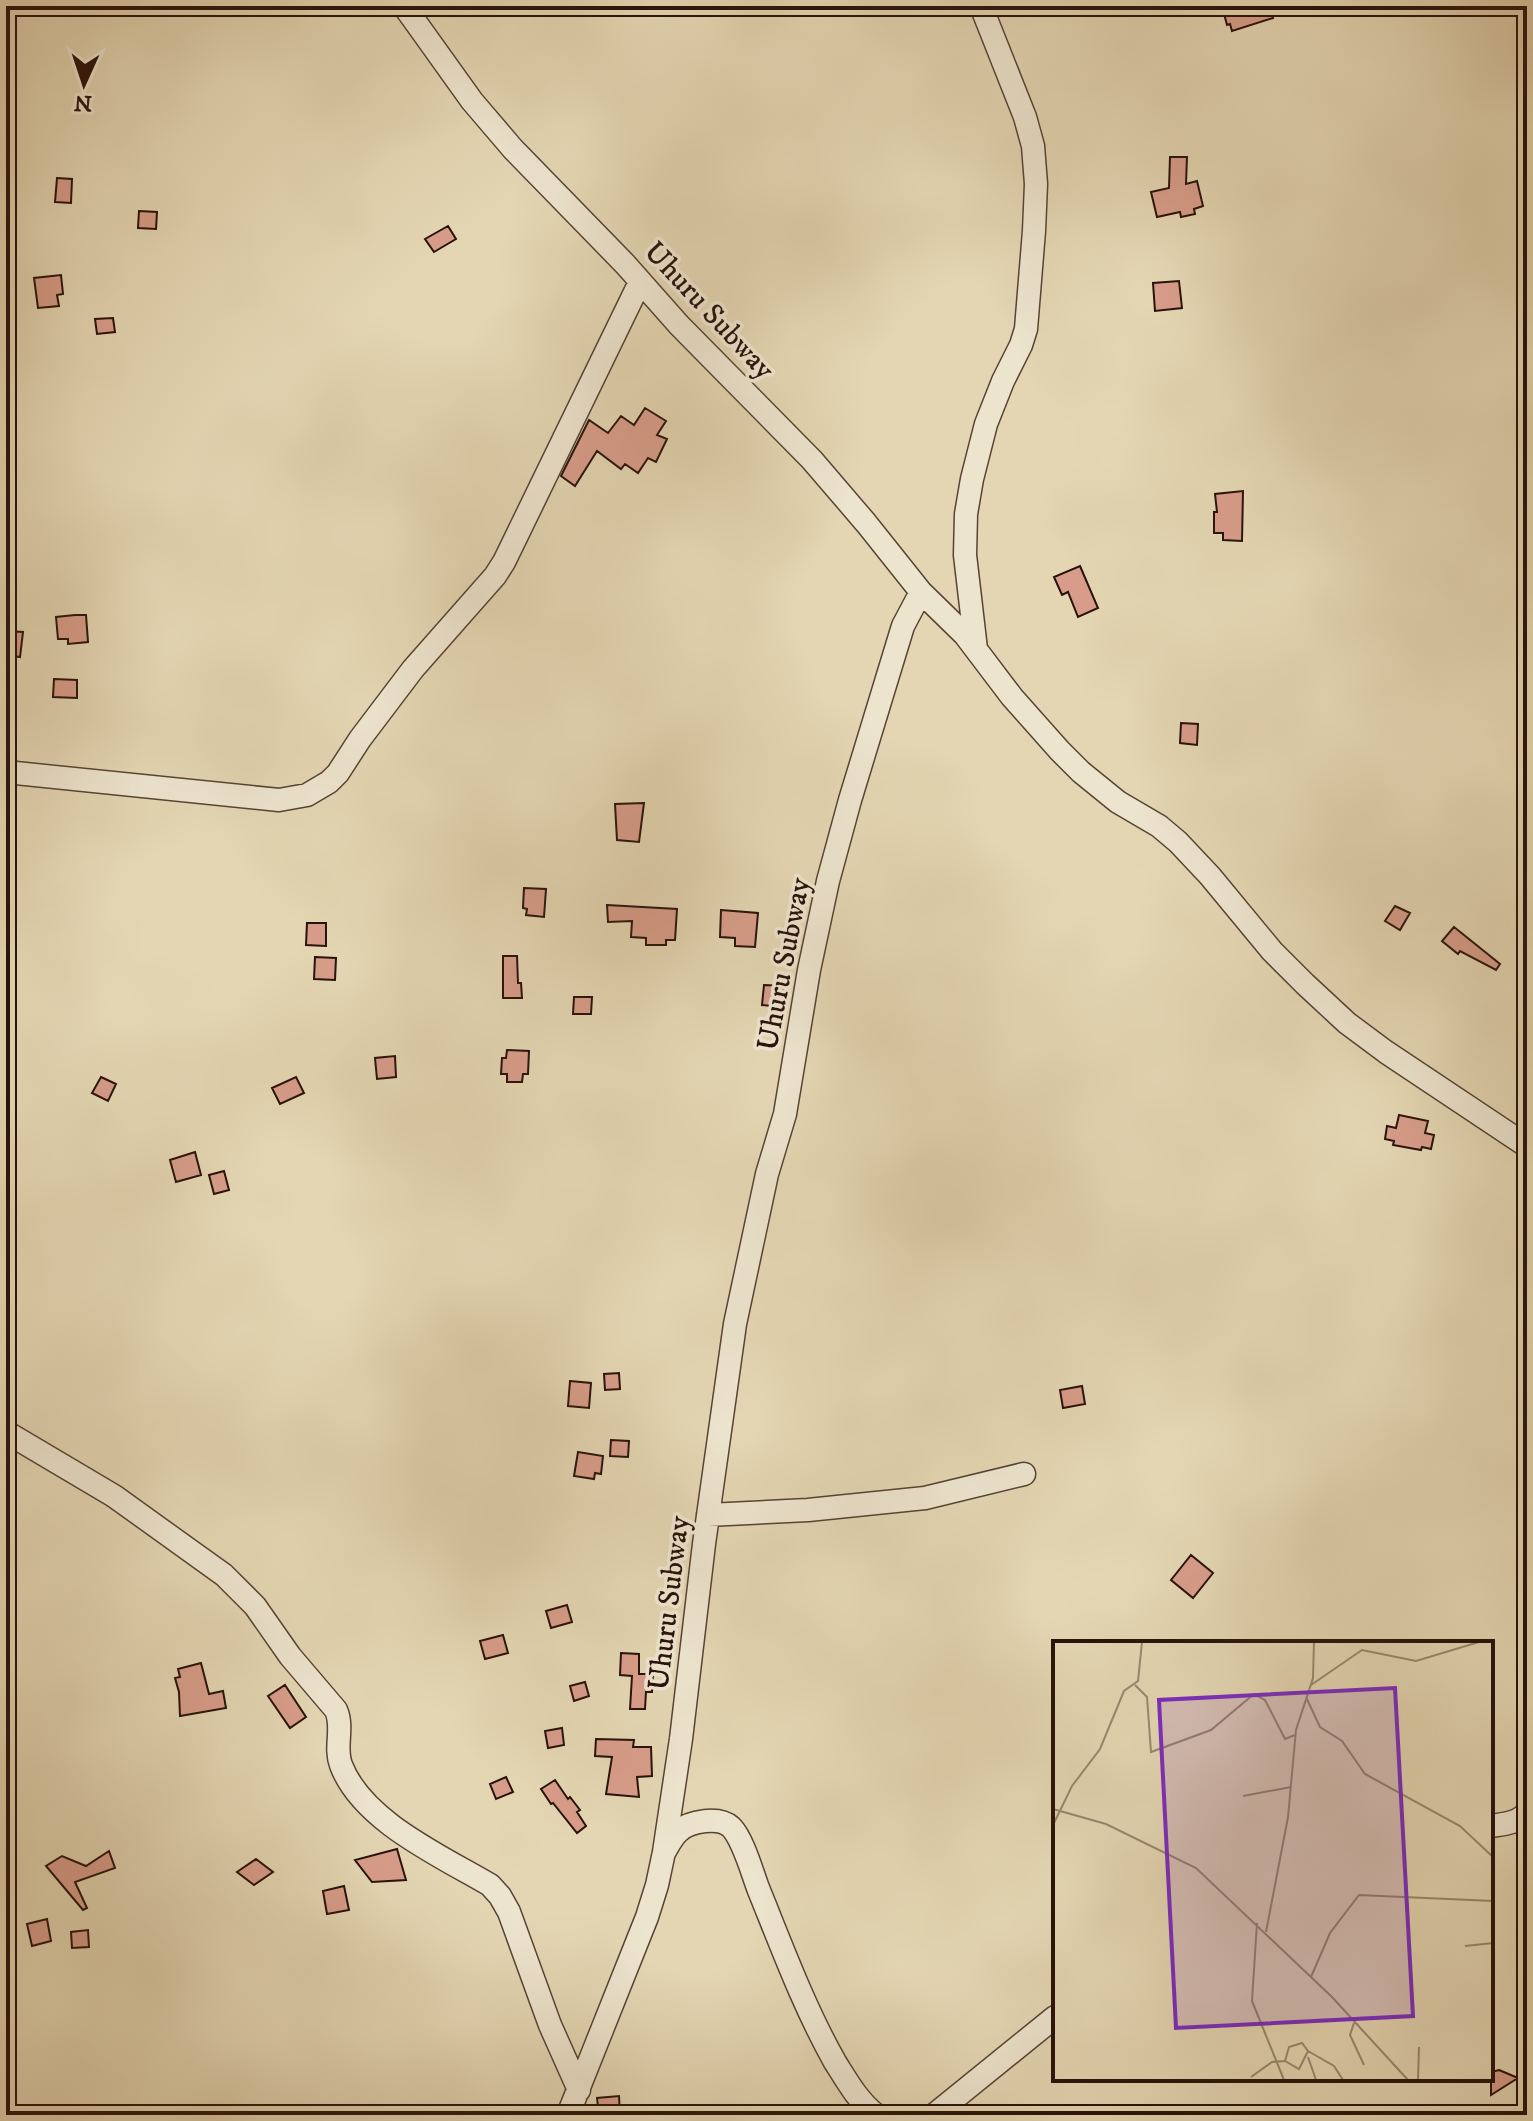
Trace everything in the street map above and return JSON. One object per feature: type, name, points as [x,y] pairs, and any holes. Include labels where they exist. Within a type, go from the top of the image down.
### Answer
[{"type":"street","name":"Uhuru Subway","points":[[404,6],[472,101],[513,149],[812,460],[921,592],[903,626],[828,881],[809,970],[785,1114],[767,1174],[735,1324],[691,1665],[657,1885],[568,2115]]},
{"type":"street","points":[[976,649],[965,555],[966,514],[986,424],[1026,329],[1036,184],[1033,146],[1025,117],[981,6]]},
{"type":"street","points":[[6,772],[279,800],[307,795],[329,782],[413,669],[504,562],[640,282]]},
{"type":"street","points":[[921,592],[976,649],[1012,697],[1060,751],[1118,802],[1159,826],[1178,842],[1272,951],[1347,1023],[1527,1146]]},
{"type":"street","points":[[6,1432],[114,1496],[224,1575],[255,1606],[290,1656],[336,1710],[340,1720],[338,1740],[342,1767],[362,1799],[396,1828],[490,1885],[500,1896],[579,2090]]},
{"type":"street","points":[[708,1515],[808,1510],[925,1498],[1024,1474]]},
{"type":"street","points":[[1493,1826],[1516,1821],[1527,1812]]},
{"type":"street","points":[[664,1852],[679,1831],[689,1825],[716,1821],[730,1827],[742,1848],[823,2040],[848,2084],[876,2115]]},
{"type":"street","points":[[934,2115],[1053,2019]]},
{"type":"building","points":[[1222,6],[1269,6],[1273,18],[1232,31],[1230,24],[1227,25]]},
{"type":"building","points":[[1170,157],[1187,157],[1186,184],[1197,181],[1203,206],[1194,209],[1195,214],[1181,217],[1180,212],[1157,217],[1151,192],[1169,188]]},
{"type":"building","points":[[57,178],[72,179],[71,203],[55,202]]},
{"type":"building","points":[[139,211],[157,212],[156,229],[138,228]]},
{"type":"building","points":[[448,226],[456,239],[434,252],[425,239]]},
{"type":"building","points":[[61,275],[63,294],[57,295],[59,306],[38,308],[34,278]]},
{"type":"building","points":[[1179,281],[1182,308],[1155,311],[1153,283]]},
{"type":"building","points":[[113,318],[115,332],[97,334],[95,319]]},
{"type":"building","points":[[645,408],[666,421],[657,435],[667,439],[656,462],[648,458],[638,473],[625,464],[621,469],[597,451],[575,486],[561,476],[589,420],[608,433],[621,416],[634,425]]},
{"type":"building","points":[[1243,491],[1242,541],[1223,540],[1223,533],[1214,533],[1214,512],[1217,512],[1215,494]]},
{"type":"building","points":[[1080,566],[1098,608],[1078,617],[1068,592],[1062,595],[1054,577]]},
{"type":"building","points":[[86,615],[88,642],[68,644],[68,639],[58,639],[56,617]]},
{"type":"building","points":[[6,631],[23,632],[20,657],[6,655]]},
{"type":"building","points":[[54,679],[77,680],[77,698],[53,697]]},
{"type":"building","points":[[1181,723],[1198,724],[1197,745],[1180,743]]},
{"type":"building","points":[[644,803],[639,842],[617,840],[615,804]]},
{"type":"building","points":[[524,888],[546,889],[544,917],[526,915],[527,909],[523,908]]},
{"type":"building","points":[[607,905],[677,909],[675,940],[666,940],[666,945],[646,945],[646,938],[631,937],[632,921],[608,922]]},
{"type":"building","points":[[1395,906],[1410,913],[1400,930],[1385,921]]},
{"type":"building","points":[[721,910],[758,913],[755,947],[735,946],[735,938],[720,937]]},
{"type":"building","points":[[307,923],[326,923],[326,946],[306,945]]},
{"type":"building","points":[[1454,927],[1500,964],[1496,970],[1460,951],[1458,954],[1442,941]]},
{"type":"building","points":[[503,956],[517,956],[522,998],[503,998]]},
{"type":"building","points":[[315,957],[336,958],[335,980],[314,979]]},
{"type":"building","points":[[764,985],[784,986],[782,1007],[762,1005]]},
{"type":"building","points":[[574,997],[592,997],[591,1014],[573,1014]]},
{"type":"building","points":[[507,1050],[529,1051],[528,1074],[523,1074],[522,1082],[507,1082],[507,1074],[501,1074],[502,1058],[506,1058]]},
{"type":"building","points":[[395,1056],[396,1077],[377,1079],[375,1058]]},
{"type":"building","points":[[101,1077],[116,1084],[108,1101],[92,1093]]},
{"type":"building","points":[[296,1077],[304,1093],[280,1104],[272,1088]]},
{"type":"building","points":[[1399,1115],[1428,1121],[1425,1133],[1434,1135],[1431,1149],[1393,1145],[1394,1141],[1385,1139],[1387,1126],[1396,1128]]},
{"type":"building","points":[[195,1152],[201,1175],[176,1182],[170,1160]]},
{"type":"building","points":[[224,1171],[229,1190],[214,1194],[209,1175]]},
{"type":"building","points":[[619,1373],[620,1389],[605,1390],[604,1374]]},
{"type":"building","points":[[570,1381],[591,1383],[589,1408],[568,1406]]},
{"type":"building","points":[[1082,1386],[1085,1404],[1063,1408],[1060,1390]]},
{"type":"building","points":[[611,1440],[629,1441],[628,1457],[610,1456]]},
{"type":"building","points":[[578,1452],[603,1456],[601,1474],[595,1473],[594,1479],[574,1476]]},
{"type":"building","points":[[1191,1555],[1213,1573],[1193,1598],[1171,1580]]},
{"type":"building","points":[[567,1605],[572,1622],[551,1628],[546,1611]]},
{"type":"building","points":[[503,1635],[508,1653],[485,1659],[480,1641]]},
{"type":"building","points":[[621,1653],[639,1654],[639,1674],[653,1674],[652,1692],[646,1692],[645,1709],[630,1709],[632,1676],[620,1675]]},
{"type":"building","points":[[201,1663],[209,1694],[223,1691],[226,1708],[180,1716],[175,1678],[180,1677],[178,1669]]},
{"type":"building","points":[[585,1682],[589,1696],[574,1701],[570,1686]]},
{"type":"building","points":[[285,1685],[306,1717],[290,1728],[268,1696]]},
{"type":"building","points":[[562,1728],[564,1745],[548,1748],[545,1731]]},
{"type":"building","points":[[596,1739],[634,1740],[633,1747],[651,1747],[652,1776],[637,1777],[639,1797],[606,1794],[612,1757],[595,1756]]},
{"type":"building","points":[[506,1777],[513,1792],[496,1799],[490,1784]]},
{"type":"building","points":[[555,1780],[580,1810],[577,1812],[586,1826],[577,1833],[541,1789]]},
{"type":"building","points":[[397,1849],[406,1880],[372,1882],[355,1860]]},
{"type":"building","points":[[109,1851],[115,1868],[75,1882],[87,1908],[83,1910],[46,1866],[62,1856],[86,1866]]},
{"type":"building","points":[[256,1859],[273,1872],[254,1885],[237,1872]]},
{"type":"building","points":[[344,1886],[349,1910],[327,1914],[323,1891]]},
{"type":"building","points":[[47,1919],[51,1941],[32,1946],[27,1924]]},
{"type":"building","points":[[88,1930],[89,1947],[72,1948],[71,1932]]},
{"type":"building","points":[[1499,2070],[1518,2078],[1491,2095],[1493,2072]]},
{"type":"building","points":[[619,2096],[620,2115],[599,2115],[597,2098]]}]
